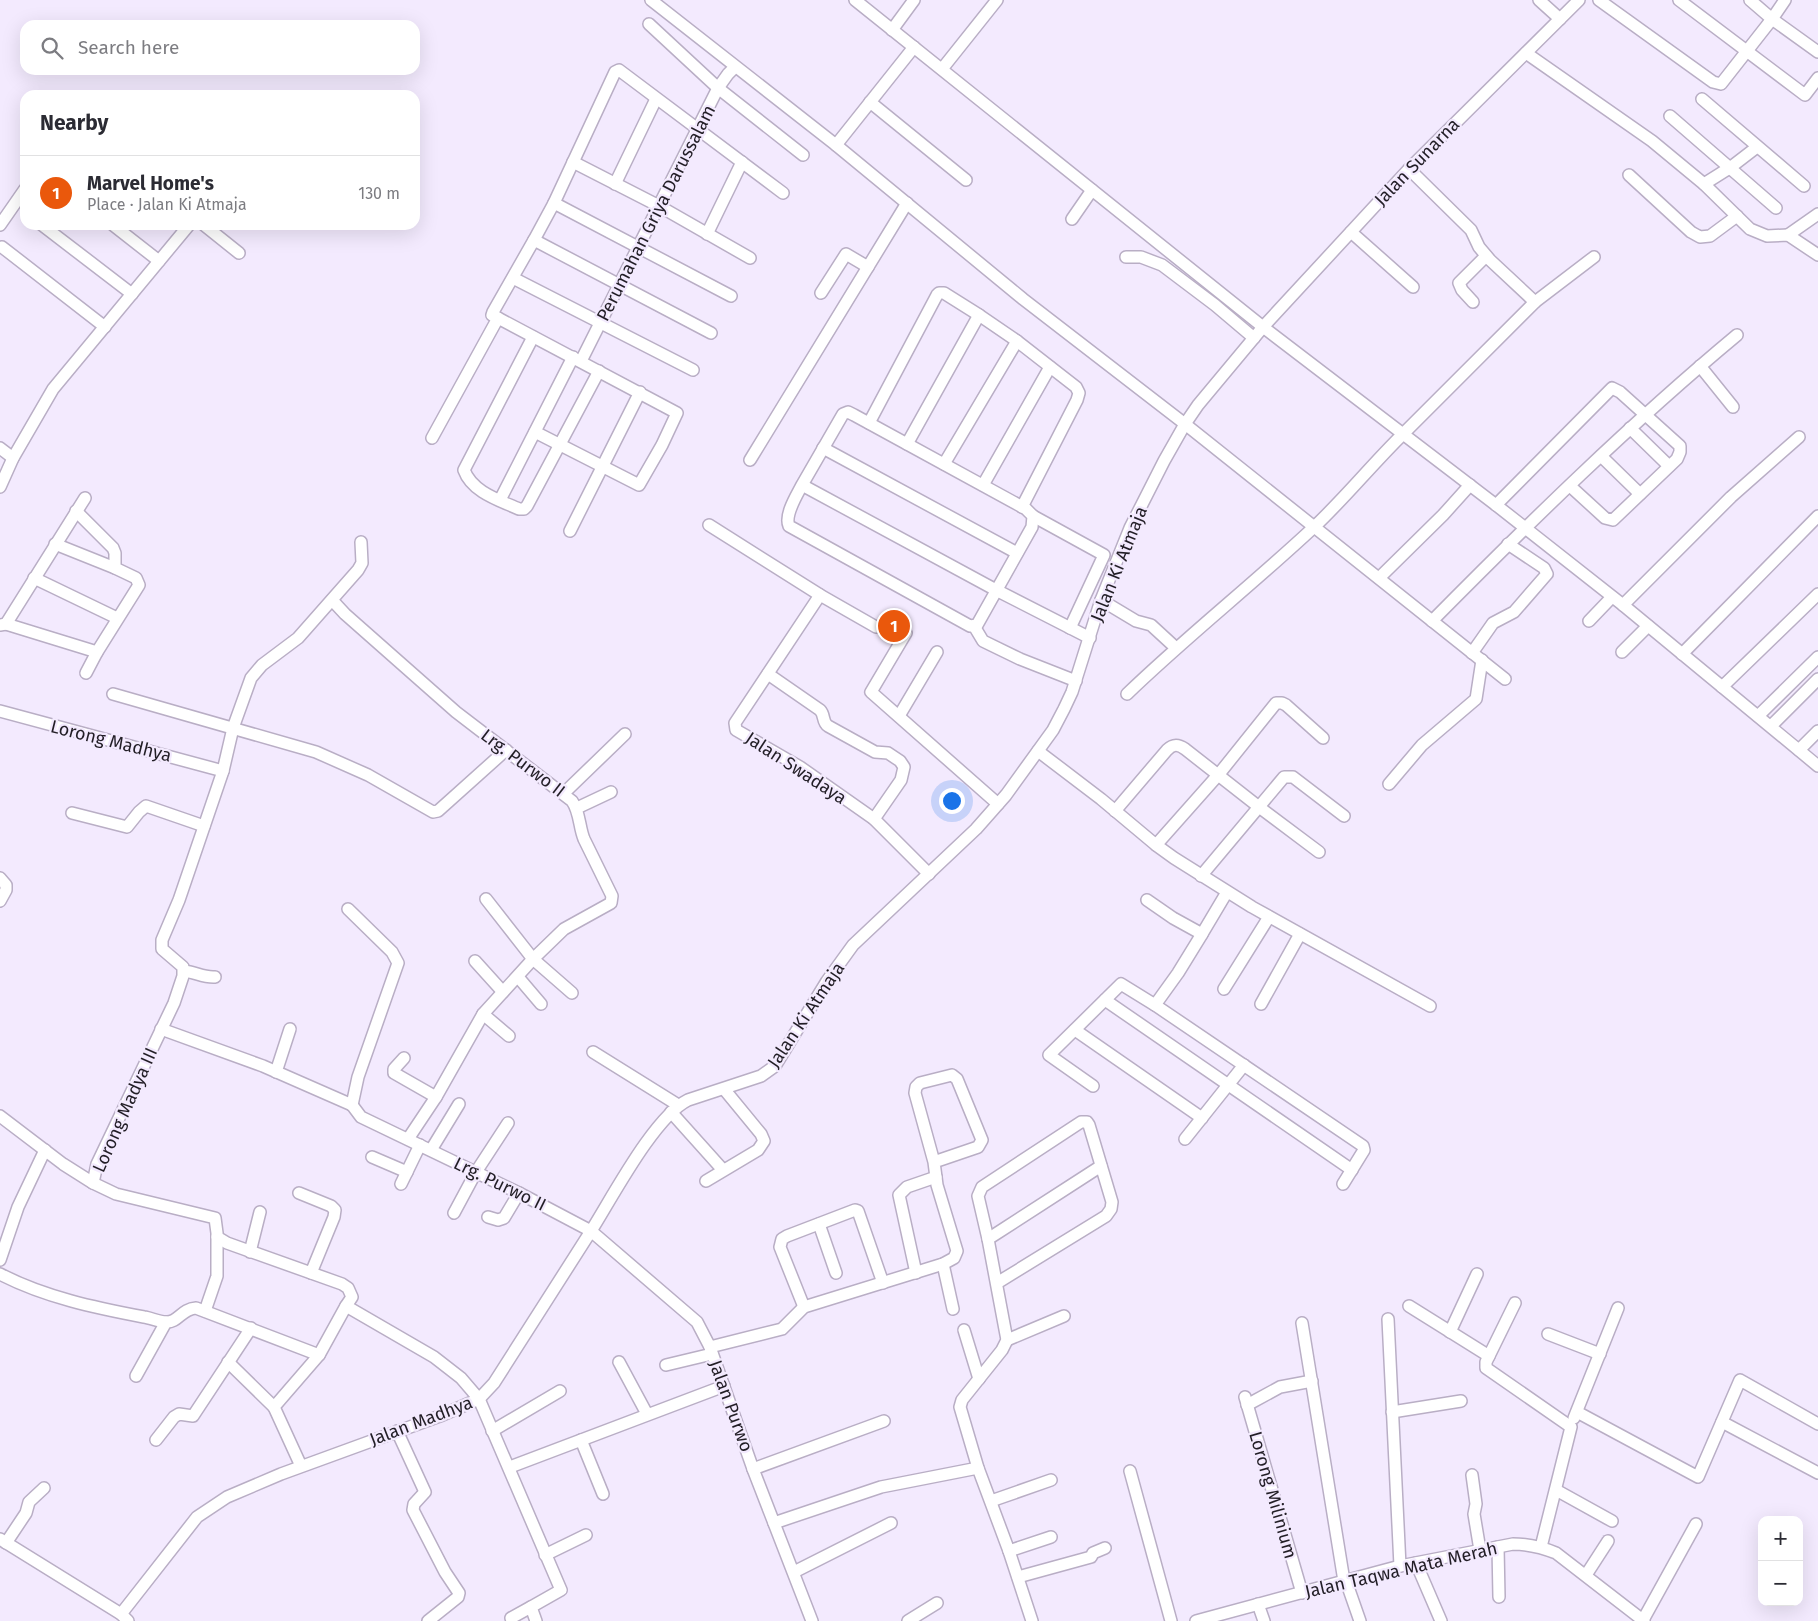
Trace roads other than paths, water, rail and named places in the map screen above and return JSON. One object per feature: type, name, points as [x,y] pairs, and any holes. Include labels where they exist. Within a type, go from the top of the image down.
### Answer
[{"type":"street","points":[[651,0],[803,156]]},
{"type":"street","points":[[855,0],[892,30],[909,54],[942,69],[1088,196],[1259,332],[1398,439],[1496,505],[1516,536],[1547,574],[1514,612],[1493,623],[1472,653]]},
{"type":"street","points":[[892,30],[914,0]]},
{"type":"street","points":[[942,69],[997,0]]},
{"type":"street","points":[[1539,0],[1560,19]]},
{"type":"street","name":"Jalan Sunarna","points":[[1259,332],[1409,170],[1578,0]]},
{"type":"street","points":[[1600,0],[1713,82],[1721,84],[1785,0]]},
{"type":"street","points":[[1680,0],[1805,96],[1818,78]]},
{"type":"street","points":[[1750,0],[1772,19],[1818,52]]},
{"type":"street","points":[[649,24],[726,78],[836,145],[1023,299],[1185,424],[1505,679]]},
{"type":"street","points":[[1526,53],[1652,141],[1704,184],[1750,229],[1759,234],[1767,236],[1788,235],[1818,214]]},
{"type":"street","points":[[836,145],[909,54]]},
{"type":"street","points":[[535,432],[639,485],[677,413],[492,315],[554,203],[616,71],[619,70],[783,193]]},
{"type":"street","name":"Perumahan Griya Darussalam","points":[[500,500],[535,432],[577,359],[601,323],[698,129],[726,78]]},
{"type":"street","points":[[615,184],[656,99]]},
{"type":"street","points":[[1702,99],[1804,186]]},
{"type":"street","points":[[870,102],[966,180]]},
{"type":"street","points":[[1670,116],[1776,208]]},
{"type":"street","points":[[1704,184],[1731,167],[1757,147]]},
{"type":"street","points":[[573,162],[659,206],[750,258]]},
{"type":"street","points":[[707,234],[742,162]]},
{"type":"street","points":[[1409,170],[1471,230],[1486,256],[1535,302]]},
{"type":"street","points":[[1629,175],[1691,232],[1700,237],[1710,236],[1737,216]]},
{"type":"street","points":[[0,224],[20,196]]},
{"type":"street","points":[[1072,219],[1088,196]]},
{"type":"street","points":[[554,203],[732,296]]},
{"type":"street","points":[[750,460],[907,203]]},
{"type":"street","points":[[49,230],[132,294]]},
{"type":"street","points":[[120,230],[160,261]]},
{"type":"street","points":[[0,487],[13,458],[54,389],[160,261],[183,230]]},
{"type":"street","points":[[210,230],[239,253]]},
{"type":"street","points":[[1351,232],[1414,287]]},
{"type":"street","points":[[1788,235],[1818,255]]},
{"type":"street","points":[[534,240],[711,333]]},
{"type":"street","points":[[2,247],[105,327]]},
{"type":"street","points":[[821,293],[846,254],[868,267]]},
{"type":"street","points":[[1474,302],[1462,290],[1459,282],[1486,256]]},
{"type":"street","points":[[1126,694],[1314,527],[1398,439],[1535,302],[1594,256]]},
{"type":"street","points":[[1126,257],[1141,257],[1162,265],[1215,305],[1259,332]]},
{"type":"street","points":[[513,278],[693,370]]},
{"type":"street","points":[[868,423],[937,295],[944,293],[1016,341],[1076,387],[1079,396],[1022,507]]},
{"type":"street","points":[[907,444],[979,315]]},
{"type":"street","points":[[432,438],[498,318]]},
{"type":"street","name":"Jalan Ki Atmaja","points":[[674,1109],[688,1100],[761,1076],[775,1066],[828,980],[854,945],[976,829],[998,804],[1038,751],[1053,730],[1076,681],[1101,600],[1130,528],[1185,424],[1259,332]]},
{"type":"street","points":[[1432,621],[1516,536],[1630,428],[1738,335]]},
{"type":"street","points":[[533,337],[464,470],[472,484],[500,500],[519,509],[524,509],[527,506],[599,371]]},
{"type":"street","points":[[944,464],[1016,341]]},
{"type":"street","points":[[1700,366],[1733,407]]},
{"type":"street","points":[[982,485],[1050,367]]},
{"type":"street","points":[[1496,505],[1609,389],[1617,389],[1680,446],[1677,458],[1613,520],[1605,518],[1570,486]]},
{"type":"street","points":[[570,531],[640,392]]},
{"type":"street","points":[[1070,628],[1104,555],[1033,516],[1022,507],[848,412],[843,414],[802,485],[787,520],[790,526],[970,626],[974,626],[984,641],[1020,659],[1076,681]]},
{"type":"street","points":[[1630,428],[1669,466]]},
{"type":"street","points":[[1623,605],[1731,498],[1799,437]]},
{"type":"street","points":[[0,448],[13,458]]},
{"type":"street","points":[[823,448],[1017,553]]},
{"type":"street","points":[[1601,456],[1640,494]]},
{"type":"street","points":[[802,485],[996,590],[1090,638]]},
{"type":"street","points":[[1378,578],[1459,499],[1468,487]]},
{"type":"street","points":[[85,498],[3,625],[96,652]]},
{"type":"street","points":[[76,511],[113,548],[115,552],[115,568]]},
{"type":"street","points":[[974,626],[979,622],[1032,527],[1033,516]]},
{"type":"street","points":[[1682,654],[1818,516]]},
{"type":"street","points":[[709,525],[820,595],[876,627]]},
{"type":"street","points":[[1516,536],[1610,600],[1623,605],[1646,628],[1722,686],[1818,766]]},
{"type":"street","points":[[215,977],[206,977],[195,972],[184,971],[183,967],[162,949],[162,940],[180,900],[223,771],[233,728],[256,672],[298,638],[358,570],[362,563],[361,542]]},
{"type":"street","points":[[55,544],[115,568],[139,581],[139,585],[96,652],[86,673]]},
{"type":"street","points":[[34,578],[118,618]]},
{"type":"street","points":[[1722,686],[1818,594]]},
{"type":"street","name":"Jalan Swadaya","points":[[820,595],[735,723],[736,730],[800,767],[874,819],[929,874]]},
{"type":"street","name":"Lrg. Purwo II","points":[[332,600],[427,688],[564,793],[577,808],[580,830],[612,896],[612,901],[564,929],[533,959],[483,1014],[436,1097],[408,1139]]},
{"type":"street","points":[[1101,600],[1138,622],[1151,625],[1176,648]]},
{"type":"street","points":[[1591,618],[1610,600]]},
{"type":"street","points":[[1626,648],[1646,628]]},
{"type":"street","points":[[906,634],[871,692],[998,804]]},
{"type":"street","points":[[899,716],[936,652]]},
{"type":"street","points":[[1758,716],[1818,657]]},
{"type":"street","points":[[1389,784],[1422,745],[1476,699],[1482,660]]},
{"type":"street","points":[[768,674],[820,710],[823,713],[824,723],[828,726],[875,752],[887,752],[902,763],[904,770],[901,780],[874,819]]},
{"type":"street","points":[[1771,726],[1818,679]]},
{"type":"street","points":[[114,694],[316,752],[339,761],[433,812],[438,811],[506,750]]},
{"type":"street","points":[[1156,845],[1219,774],[1276,703],[1286,705],[1323,738]]},
{"type":"street","name":"Lorong Madhya","points":[[0,712],[223,771]]},
{"type":"street","points":[[1799,750],[1818,730]]},
{"type":"street","points":[[564,793],[625,734]]},
{"type":"street","points":[[1115,811],[1167,750],[1174,745],[1181,746],[1319,852]]},
{"type":"street","points":[[1038,751],[1156,845],[1201,876],[1269,917],[1430,1006]]},
{"type":"street","points":[[1201,876],[1282,779],[1287,776],[1297,780],[1344,816]]},
{"type":"street","points":[[577,808],[611,792]]},
{"type":"street","points":[[72,813],[124,827],[130,825],[146,806],[204,826]]},
{"type":"street","points":[[0,878],[6,886],[0,901]]},
{"type":"street","points":[[1155,1005],[1178,973],[1227,892]]},
{"type":"street","points":[[486,899],[533,959],[572,993]]},
{"type":"street","points":[[1147,900],[1173,918],[1202,934]]},
{"type":"street","points":[[348,909],[392,952],[398,963],[358,1077],[352,1105]]},
{"type":"street","points":[[1224,989],[1269,917]]},
{"type":"street","points":[[1261,1004],[1300,934]]},
{"type":"street","points":[[475,962],[503,992]]},
{"type":"street","name":"Lorong Madya III","points":[[184,971],[174,1003],[98,1164],[93,1183],[116,1194],[212,1216],[215,1218],[217,1237]]},
{"type":"street","points":[[518,977],[541,1004]]},
{"type":"street","points":[[1093,1086],[1049,1055],[1121,984],[1363,1146],[1364,1150],[1343,1184]]},
{"type":"street","points":[[1105,1000],[1352,1170]]},
{"type":"street","points":[[483,1014],[509,1036]]},
{"type":"street","name":"Lrg. Purwo II","points":[[161,1029],[276,1072],[352,1105],[361,1117],[519,1193],[591,1231]]},
{"type":"street","points":[[276,1072],[290,1029]]},
{"type":"street","points":[[1075,1030],[1202,1118]]},
{"type":"street","points":[[593,1052],[674,1109],[723,1170]]},
{"type":"street","points":[[404,1058],[394,1069],[394,1073],[436,1097]]},
{"type":"street","points":[[1185,1139],[1244,1065]]},
{"type":"street","points":[[666,1365],[782,1329],[804,1307],[916,1273],[943,1264],[954,1258],[957,1251],[914,1093],[920,1083],[952,1075],[957,1079],[975,1121],[982,1138],[981,1143],[978,1147],[934,1162]]},
{"type":"street","points":[[706,1181],[758,1150],[764,1141],[761,1134],[724,1089]]},
{"type":"street","points":[[401,1184],[407,1172],[459,1104]]},
{"type":"street","points":[[591,1231],[640,1153],[674,1109]]},
{"type":"street","points":[[0,1116],[93,1183]]},
{"type":"street","points":[[997,1283],[1106,1216],[1111,1209],[1112,1202],[1087,1122],[1081,1122],[980,1189],[978,1196],[1007,1340],[1002,1350],[962,1400],[960,1407],[978,1468],[1009,1550],[1032,1621]]},
{"type":"street","points":[[454,1213],[476,1172],[508,1123]]},
{"type":"street","points":[[0,1260],[18,1206],[45,1150]]},
{"type":"street","points":[[372,1157],[407,1172]]},
{"type":"street","points":[[988,1239],[1101,1166]]},
{"type":"street","points":[[916,1273],[899,1195],[907,1187],[936,1177]]},
{"type":"street","points":[[299,1193],[331,1206],[335,1210],[334,1217],[310,1273]]},
{"type":"street","points":[[488,1217],[498,1220],[504,1218],[519,1193]]},
{"type":"street","points":[[804,1307],[780,1244],[783,1237],[857,1210],[864,1224],[883,1282]]},
{"type":"street","points":[[250,1252],[260,1212]]},
{"type":"street","points":[[819,1224],[836,1273]]},
{"type":"street","name":"Jalan Purwo","points":[[591,1231],[691,1317],[701,1329],[711,1350],[774,1523],[794,1572],[810,1620]]},
{"type":"street","name":"Jalan Madhya","points":[[124,1618],[201,1515],[227,1497],[301,1466],[479,1399],[494,1383],[591,1231]]},
{"type":"street","points":[[217,1237],[227,1244],[342,1284],[348,1288],[352,1297],[320,1355],[274,1407]]},
{"type":"street","points":[[205,1311],[217,1276],[217,1237]]},
{"type":"street","points":[[943,1264],[953,1309]]},
{"type":"street","points":[[0,1274],[63,1298],[166,1322],[177,1319],[187,1308],[196,1308],[320,1355]]},
{"type":"street","points":[[1450,1332],[1477,1274]]},
{"type":"street","points":[[1515,1303],[1485,1366],[1489,1371],[1571,1427]]},
{"type":"street","points":[[346,1306],[434,1357],[461,1378],[479,1399],[510,1467],[561,1590],[511,1618]]},
{"type":"street","points":[[1409,1306],[1489,1356]]},
{"type":"street","points":[[1541,1547],[1571,1427],[1618,1308]]},
{"type":"street","points":[[1007,1340],[1064,1316]]},
{"type":"street","points":[[1388,1318],[1400,1566]]},
{"type":"street","points":[[136,1376],[166,1322]]},
{"type":"street","points":[[1302,1323],[1345,1581],[1360,1621]]},
{"type":"street","points":[[156,1440],[174,1417],[179,1414],[193,1416],[251,1328]]},
{"type":"street","points":[[964,1330],[979,1379]]},
{"type":"street","points":[[1548,1334],[1600,1354]]},
{"type":"street","points":[[228,1362],[274,1407],[301,1466]]},
{"type":"street","points":[[619,1362],[647,1414]]},
{"type":"street","points":[[1577,1412],[1698,1477],[1740,1380],[1818,1424]]},
{"type":"street","name":"Lorong Milinium","points":[[1302,1593],[1246,1401],[1277,1388],[1312,1382]]},
{"type":"street","points":[[510,1467],[724,1386]]},
{"type":"street","points":[[492,1431],[560,1391]]},
{"type":"street","points":[[1392,1412],[1461,1401]]},
{"type":"street","points":[[754,1469],[884,1421]]},
{"type":"street","points":[[1722,1422],[1818,1474]]},
{"type":"street","points":[[398,1431],[425,1491],[425,1494],[413,1506],[413,1510],[445,1572],[459,1593],[458,1597],[428,1621]]},
{"type":"street","points":[[581,1440],[603,1494]]},
{"type":"street","points":[[774,1523],[881,1488],[978,1468]]},
{"type":"street","points":[[1130,1470],[1171,1621]]},
{"type":"street","points":[[1472,1475],[1476,1504],[1474,1514],[1480,1550]]},
{"type":"street","points":[[991,1502],[1051,1480]]},
{"type":"street","points":[[44,1488],[29,1502],[26,1513],[3,1541],[124,1618]]},
{"type":"street","points":[[1556,1490],[1612,1521]]},
{"type":"street","points":[[794,1572],[892,1523]]},
{"type":"street","points":[[1638,1619],[1696,1524]]},
{"type":"street","points":[[545,1555],[586,1535]]},
{"type":"street","points":[[1009,1550],[1051,1537]]},
{"type":"street","points":[[1586,1575],[1608,1541]]},
{"type":"street","name":"Jalan Taqwa Mata Merah","points":[[1196,1621],[1400,1566],[1513,1544],[1541,1547],[1556,1553],[1586,1575],[1638,1619]]},
{"type":"street","points":[[1498,1547],[1499,1597]]},
{"type":"street","points":[[1018,1577],[1091,1557],[1094,1553],[1105,1548]]},
{"type":"street","points":[[1416,1563],[1441,1621]]},
{"type":"street","points":[[908,1621],[937,1603]]},
{"type":"street","points":[[1258,1604],[1264,1621]]},
{"type":"street","points":[[531,1607],[536,1621]]},
{"type":"place","name":"Marvel Home's","points":[[894,626]]}]
